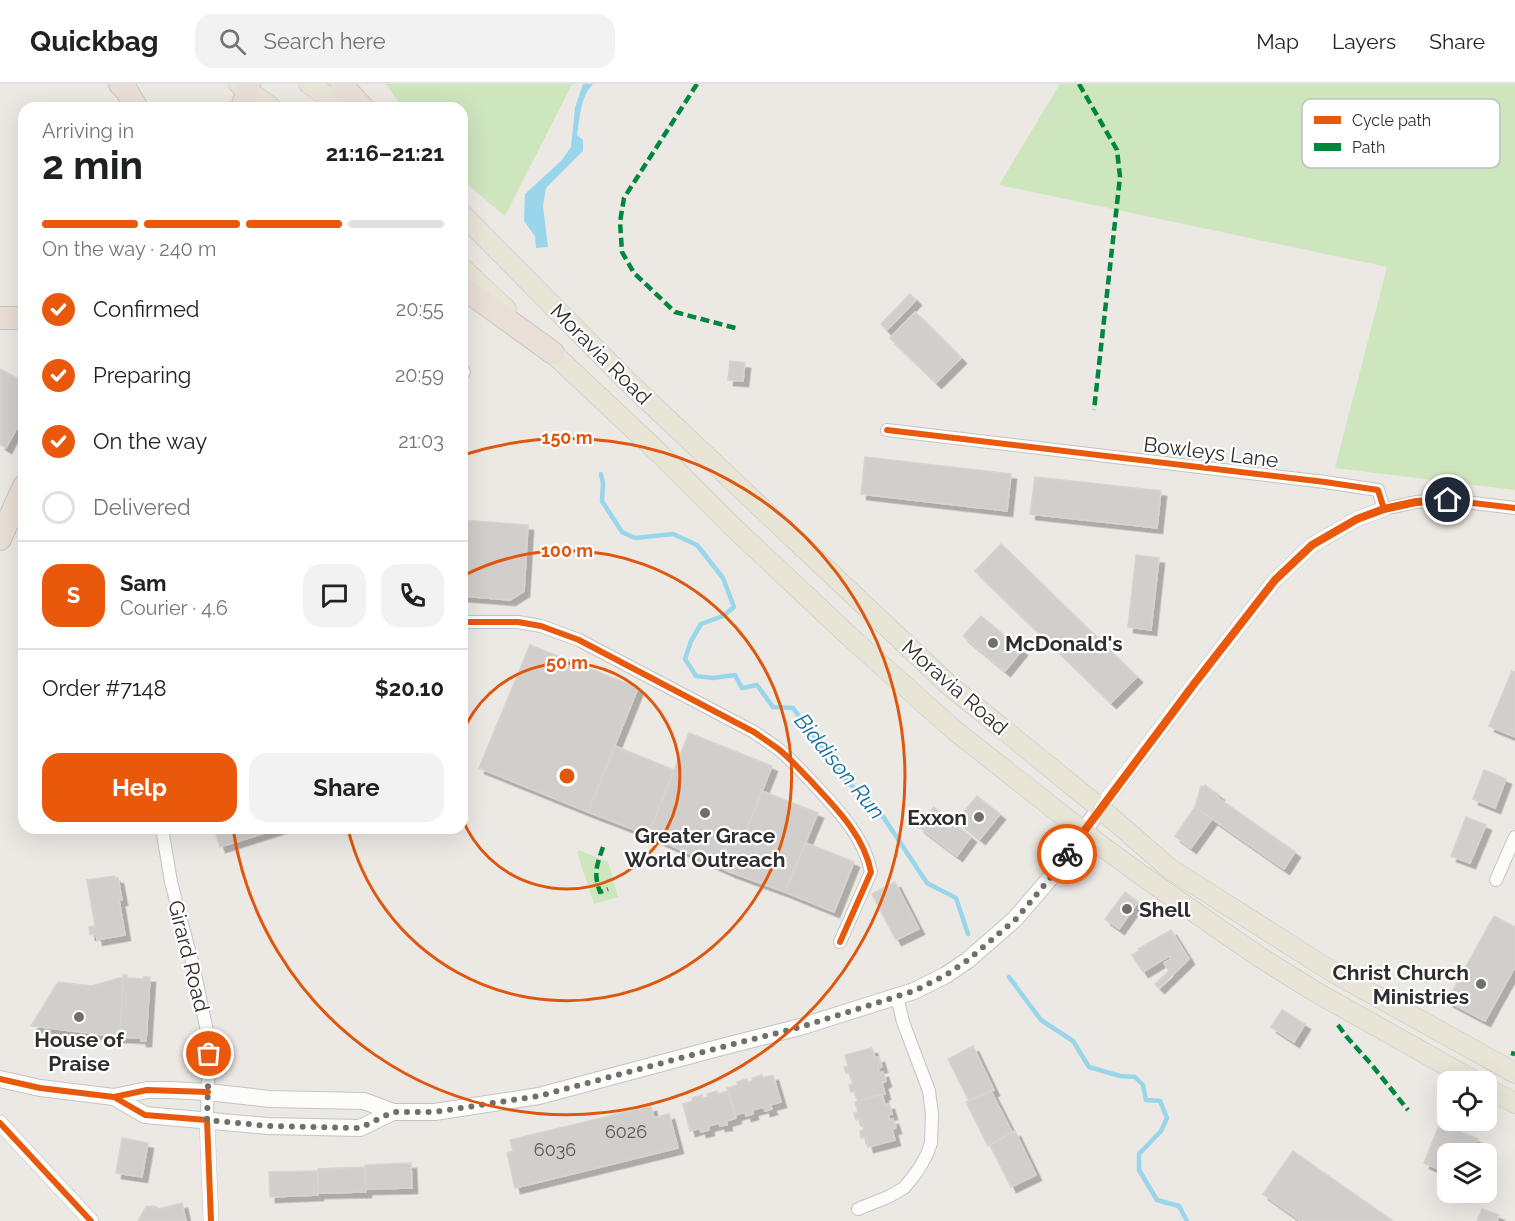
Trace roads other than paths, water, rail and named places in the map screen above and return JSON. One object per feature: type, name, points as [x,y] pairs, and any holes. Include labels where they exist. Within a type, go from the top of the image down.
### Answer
[{"type":"highway","points":[[120,84],[133,102]]},
{"type":"highway","points":[[342,84],[358,102]]},
{"type":"highway","points":[[468,291],[553,353]]},
{"type":"highway","points":[[0,318],[18,318]]},
{"type":"highway","points":[[0,539],[18,499]]},
{"type":"main road","points":[[309,84],[334,102]]},
{"type":"main road","points":[[244,91],[262,102]]},
{"type":"main road","name":"Moravia Road","points":[[468,220],[628,382],[950,686],[1100,808],[1169,868],[1330,971],[1515,1073]]},
{"type":"main road","name":"Moravia Road","points":[[468,274],[658,452],[734,528],[954,730],[1144,877],[1258,956],[1314,991],[1456,1071]]},
{"type":"main road","points":[[0,1079],[40,1088],[114,1096],[147,1090],[208,1092],[270,1099],[364,1101],[393,1112],[435,1112],[539,1096],[801,1027],[914,991],[946,975],[968,960],[1016,919],[1052,876],[1100,808]]},
{"type":"main road","points":[[1497,1093],[1515,1102]]},
{"type":"main road","points":[[114,1096],[145,1115],[268,1126],[360,1128],[393,1112]]},
{"type":"street","name":"Bowleys Lane","points":[[887,430],[1378,490],[1384,509]]},
{"type":"street","points":[[1100,808],[1275,580],[1312,545],[1357,519],[1384,509],[1416,502],[1448,500],[1515,507]]},
{"type":"street","points":[[468,622],[518,622],[541,626],[579,640],[777,747],[831,802],[851,827],[869,861],[871,872],[840,942]]},
{"type":"street","name":"Girard Road","points":[[163,834],[171,882],[194,969],[209,1041],[207,1120]]},
{"type":"street","points":[[1496,880],[1515,837]]},
{"type":"street","points":[[858,1209],[904,1188],[920,1167],[931,1143],[932,1114],[929,1091],[903,1022],[897,996]]},
{"type":"street","points":[[207,1120],[211,1221]]},
{"type":"street","points":[[0,1123],[91,1221]]},
{"type":"water","points":[[583,84],[593,84],[583,101],[577,135],[583,140],[583,151],[546,188],[543,206],[548,247],[536,248],[535,236],[524,221],[525,194],[561,161],[571,147],[575,108]]},
{"type":"waterway","name":"Biddison Run","points":[[601,474],[602,501],[622,532],[635,538],[673,534],[697,545],[723,578],[734,607],[723,616],[701,624],[691,641],[685,659],[696,676],[713,678],[735,675],[742,688],[757,685],[773,707],[793,708],[848,782],[880,812],[927,883],[956,898],[968,934]]},
{"type":"waterway","name":"Biddison Run","points":[[1009,977],[1041,1020],[1073,1041],[1089,1067],[1120,1076],[1135,1077],[1143,1085],[1146,1100],[1160,1101],[1167,1118],[1161,1131],[1139,1154],[1139,1170],[1157,1200],[1179,1206],[1187,1221]]},
{"type":"place","name":"McDonald's","points":[[993,643]]},
{"type":"place","name":"Greater Grace World Outreach","points":[[705,813]]},
{"type":"place","name":"Exxon","points":[[979,817]]},
{"type":"place","name":"Shell","points":[[1127,909]]},
{"type":"place","name":"Christ Church Ministries","points":[[1481,984]]},
{"type":"place","name":"House of Praise","points":[[79,1017]]}]
